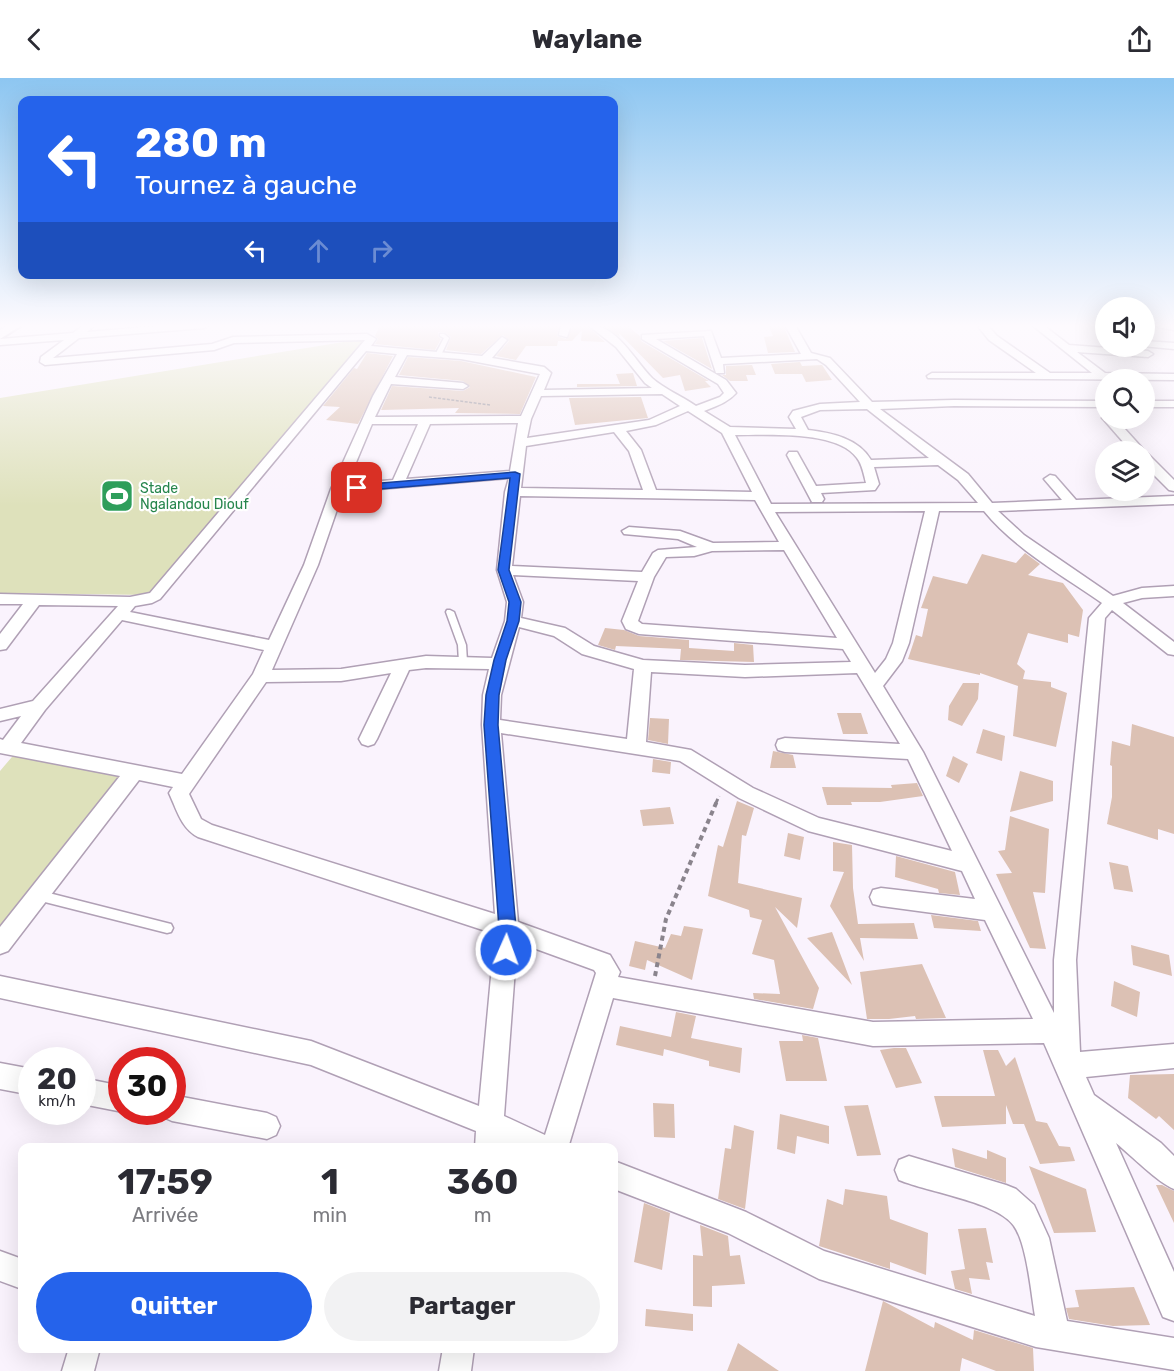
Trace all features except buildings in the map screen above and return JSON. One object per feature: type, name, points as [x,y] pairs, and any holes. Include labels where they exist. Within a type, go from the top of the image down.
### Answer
[{"type":"street","points":[[4,747],[125,608],[155,596],[333,385]]},
{"type":"street","points":[[385,385],[338,489],[311,565],[261,676],[179,793],[194,825],[205,831],[507,928],[602,962],[608,972],[605,986],[556,1143]]},
{"type":"street","points":[[458,385],[463,386]]},
{"type":"street","points":[[490,1136],[507,928],[491,725],[492,695],[513,621],[515,602],[504,570],[512,492],[525,419],[541,385]]},
{"type":"street","points":[[656,385],[726,431],[763,502],[914,753],[1068,1066],[1174,1306]]},
{"type":"street","points":[[520,442],[652,423],[728,396],[729,390],[725,385]]},
{"type":"street","points":[[849,385],[871,406],[958,473],[987,507],[1019,538],[1111,602],[1174,650]]},
{"type":"street","points":[[939,385],[947,395]]},
{"type":"street","points":[[538,393],[663,391]]},
{"type":"street","points":[[803,432],[795,417],[797,413],[805,410],[871,406],[947,395],[1095,404]]},
{"type":"street","points":[[1155,404],[1174,404]]},
{"type":"street","points":[[368,421],[525,419]]},
{"type":"street","points":[[397,485],[425,422]]},
{"type":"street","points":[[618,429],[633,445],[651,495]]},
{"type":"street","points":[[1118,429],[1130,441]]},
{"type":"street","points":[[726,431],[803,432],[847,445],[861,454],[873,487],[812,490]]},
{"type":"street","points":[[793,456],[821,507]]},
{"type":"street","points":[[865,464],[941,461]]},
{"type":"street","points":[[1155,468],[1174,487]]},
{"type":"street","points":[[338,489],[515,474]]},
{"type":"street","points":[[1050,478],[1074,505]]},
{"type":"street","points":[[512,492],[651,495],[821,507],[987,507],[1174,500]]},
{"type":"street","points":[[873,687],[894,660],[901,644],[933,506]]},
{"type":"street","points":[[629,531],[680,535],[711,547]]},
{"type":"street","points":[[791,546],[711,547],[694,552],[663,553],[658,556],[647,577],[630,621],[632,626],[639,629],[848,644]]},
{"type":"street","points":[[504,570],[647,577]]},
{"type":"street","points":[[1068,1066],[1065,960],[1097,618],[1102,608],[1129,594],[1174,591]]},
{"type":"street","points":[[0,599],[35,599],[125,608],[275,647]]},
{"type":"street","points":[[0,645],[35,599]]},
{"type":"street","points":[[513,621],[560,632],[582,648],[644,666],[745,671],[861,667]]},
{"type":"street","points":[[261,676],[341,675],[404,665],[464,662],[499,664]]},
{"type":"street","points":[[368,739],[404,665]]},
{"type":"street","points":[[636,746],[644,666]]},
{"type":"street","points":[[0,715],[39,706]]},
{"type":"street","points":[[491,725],[684,755],[725,781],[815,825],[969,864]]},
{"type":"street","points":[[785,745],[914,753]]},
{"type":"street","points":[[4,747],[187,782]]},
{"type":"street","points":[[0,944],[135,771]]},
{"type":"street","points":[[881,897],[993,911]]},
{"type":"street","points":[[605,986],[873,1034],[1050,1031]]},
{"type":"street","points":[[0,987],[310,1053],[490,1136],[520,1143]]},
{"type":"street","points":[[1068,1066],[1174,1056]]},
{"type":"street","points":[[0,1076],[18,1079]]},
{"type":"street","points":[[1085,1104],[1150,1153],[1174,1175]]},
{"type":"street","points":[[186,1111],[267,1126]]},
{"type":"street","points":[[909,1170],[1006,1199],[1024,1215],[1035,1238],[1054,1335]]},
{"type":"street","points":[[618,1177],[736,1222],[819,1264],[1036,1332],[1174,1354]]},
{"type":"street","points":[[0,1266],[18,1273]]},
{"type":"street","points":[[78,1371],[83,1353]]},
{"type":"street","points":[[455,1371],[458,1353]]},
{"type":"lane","points":[[450,612],[462,645],[464,662]]},
{"type":"lane","points":[[37,896],[167,928]]},
{"type":"path","points":[[429,397],[490,405]]},
{"type":"path","points":[[651,994],[666,919],[725,781]]},
{"type":"green space","name":"Stade Ngalandou Diouf","points":[[78,385],[328,385],[149,595],[0,593],[0,398]]},
{"type":"green space","points":[[17,751],[133,772],[0,947],[0,771]]},
{"type":"place","name":"Stade Ngalandou Diouf","points":[[117,496]]},
{"type":"route","points":[[357,488],[515,474],[504,570],[515,602],[513,621],[500,660],[492,695],[491,725],[507,928],[506,950]]}]
